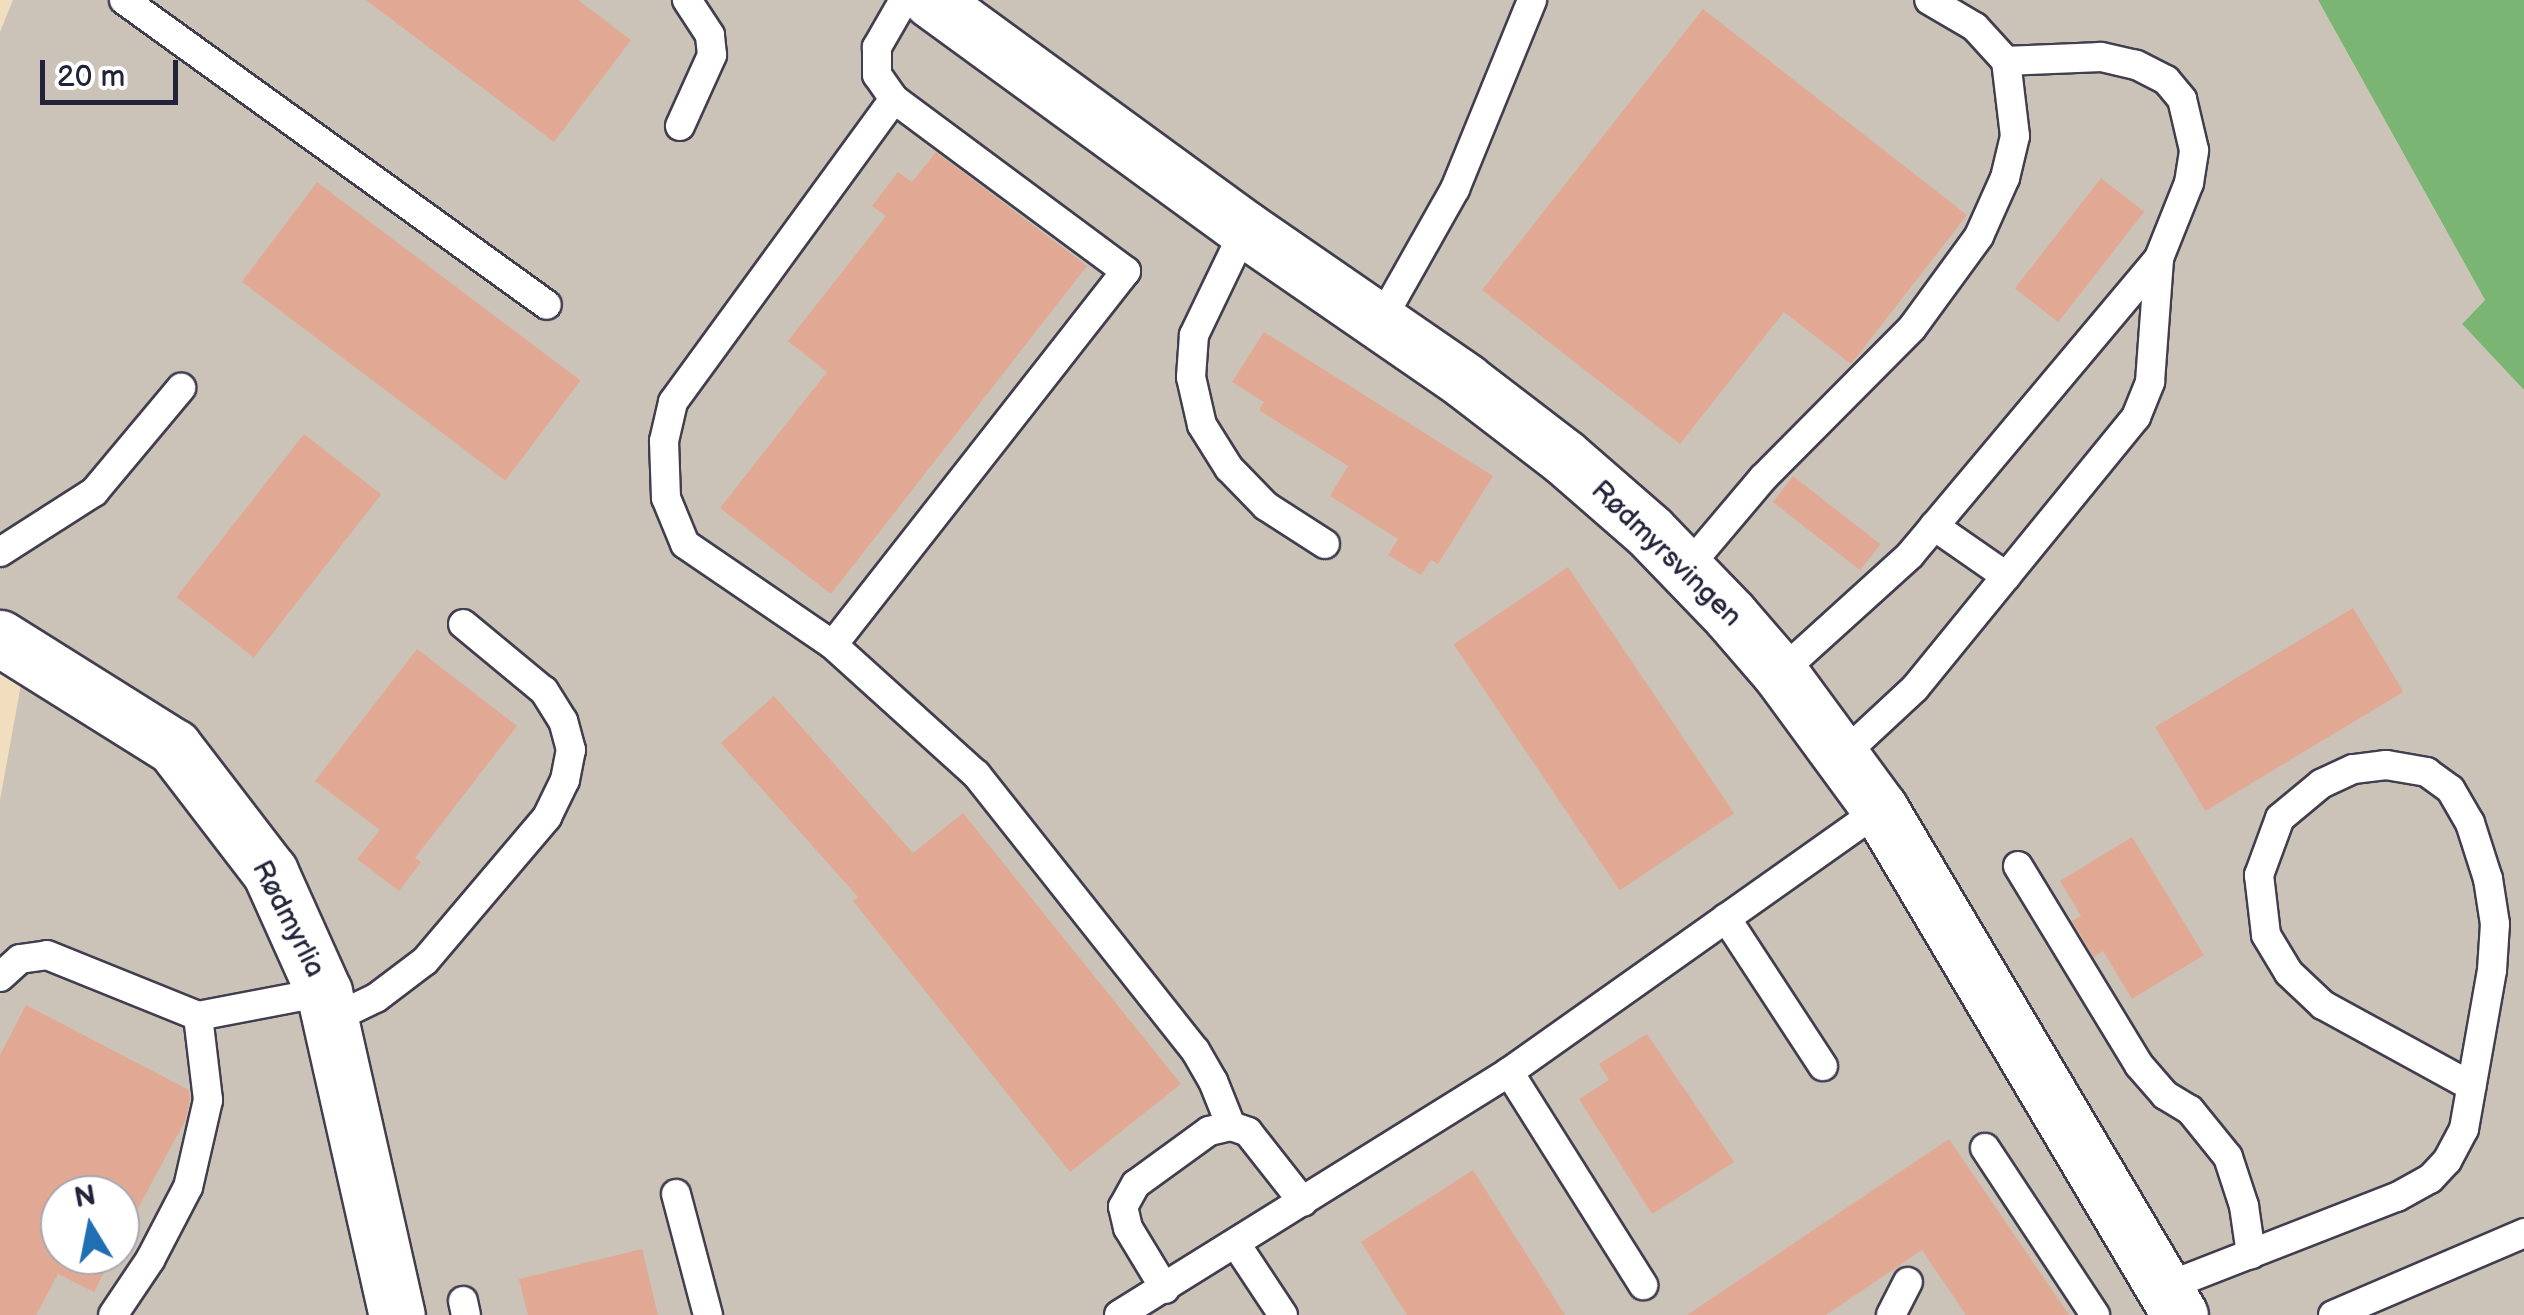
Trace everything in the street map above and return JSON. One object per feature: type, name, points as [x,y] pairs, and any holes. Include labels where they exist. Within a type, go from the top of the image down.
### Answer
[{"type":"street","name":"Rødmyrsvingen","points":[[931,0],[1564,457],[1686,570],[1780,673],[1880,809],[2171,1302]]},
{"type":"street","name":"Rødmyrlia","points":[[0,638],[174,747],[270,872],[327,1006],[397,1315]]},
{"type":"lane","points":[[124,0],[547,305]]},
{"type":"lane","points":[[680,126],[712,55],[710,35],[686,0]]},
{"type":"lane","points":[[833,645],[1126,271],[894,99],[877,75],[877,47],[904,0]]},
{"type":"lane","points":[[1380,322],[1454,189],[1504,78],[1532,0]]},
{"type":"lane","points":[[1686,570],[1763,478],[1912,328],[1979,236],[2005,178],[2016,136],[2006,62],[1976,27],[1928,0]]},
{"type":"lane","points":[[1843,755],[1915,688],[2136,416],[2150,382],[2159,258],[2189,183],[2194,150],[2182,99],[2166,80],[2136,65],[2100,56],[2006,62]]},
{"type":"lane","points":[[894,99],[673,402],[664,441],[666,498],[685,544],[833,645],[976,774],[1195,1050],[1213,1081],[1230,1126]]},
{"type":"lane","points":[[1245,229],[1194,334],[1190,378],[1202,425],[1228,468],[1266,506],[1326,544]]},
{"type":"lane","points":[[1780,673],[1910,555],[2159,258]]},
{"type":"lane","points":[[0,552],[94,492],[182,388]]},
{"type":"lane","points":[[1934,526],[2006,576]]},
{"type":"lane","points":[[0,977],[20,959],[46,956],[198,1016],[327,1006],[376,998],[425,961],[548,817],[566,780],[571,750],[563,721],[544,691],[463,624]]},
{"type":"lane","points":[[2171,1302],[2251,1254],[2397,1197],[2430,1179],[2447,1160],[2464,1129],[2472,1086],[2492,970],[2495,924],[2488,878],[2470,823],[2450,789],[2427,772],[2386,765],[2353,770],[2322,784],[2280,818],[2259,875],[2266,935],[2289,973],[2324,1006],[2472,1086]]},
{"type":"lane","points":[[1119,1315],[1508,1072],[1880,809]]},
{"type":"lane","points":[[2018,866],[2139,1066],[2165,1095],[2190,1110],[2228,1157],[2244,1206],[2251,1254]]},
{"type":"lane","points":[[1726,918],[1822,1066]]},
{"type":"lane","points":[[113,1315],[150,1260],[188,1187],[208,1100],[198,1016]]},
{"type":"lane","points":[[1508,1072],[1643,1285]]},
{"type":"lane","points":[[1165,1289],[1128,1228],[1123,1207],[1136,1184],[1210,1132],[1230,1126],[1248,1132],[1303,1202]]},
{"type":"lane","points":[[1985,1148],[2095,1315]]},
{"type":"lane","points":[[676,1194],[708,1315]]},
{"type":"lane","points":[[2333,1315],[2524,1233]]},
{"type":"lane","points":[[1236,1244],[1283,1315]]},
{"type":"lane","points":[[1891,1315],[1908,1282]]},
{"type":"shaded area","points":[[13,0],[2318,0],[2485,300],[2462,324],[2524,390],[2524,1315],[0,1315],[0,800],[28,646],[0,612],[0,32]]},
{"type":"green space","points":[[2318,0],[2524,0],[2524,390],[2462,324],[2485,300]]},
{"type":"building","points":[[366,0],[578,0],[631,40],[554,142]]},
{"type":"building","points":[[1703,9],[1967,215],[1851,364],[1784,312],[1680,444],[1482,290]]},
{"type":"building","points":[[936,152],[1087,266],[831,594],[720,508],[827,372],[788,341],[886,216],[872,206],[898,172],[912,182]]},
{"type":"building","points":[[2101,178],[2144,212],[2058,322],[2015,288]]},
{"type":"building","points":[[317,182],[581,381],[505,480],[242,282]]},
{"type":"building","points":[[1264,332],[1493,476],[1438,564],[1431,560],[1421,575],[1388,555],[1398,539],[1330,496],[1348,466],[1259,410],[1264,402],[1232,382]]},
{"type":"building","points":[[304,434],[381,494],[254,657],[177,597]]},
{"type":"building","points":[[1793,476],[1880,544],[1860,570],[1773,502]]},
{"type":"building","points":[[1568,567],[1734,813],[1620,890],[1454,644]]},
{"type":"building","points":[[2353,608],[2403,692],[2205,811],[2155,727]]},
{"type":"building","points":[[417,649],[517,726],[415,858],[421,862],[399,891],[357,859],[380,830],[315,781]]},
{"type":"building","points":[[774,696],[913,853],[963,813],[1181,1084],[1070,1172],[853,901],[858,897],[721,743]]},
{"type":"building","points":[[2132,837],[2204,955],[2132,999],[2103,951],[2094,957],[2072,921],[2081,916],[2060,881]]},
{"type":"building","points":[[26,1005],[189,1090],[186,1119],[140,1205],[140,1175],[40,1175],[40,1275],[57,1275],[36,1315],[0,1315],[0,1055]]},
{"type":"building","points":[[1647,1034],[1734,1162],[1652,1214],[1579,1099],[1609,1080],[1599,1064]]},
{"type":"building","points":[[1949,1139],[2069,1315],[1966,1315],[1922,1250],[1826,1315],[1687,1315]]},
{"type":"building","points":[[1473,1170],[1565,1315],[1407,1315],[1361,1242]]},
{"type":"building","points":[[642,1249],[658,1315],[528,1315],[519,1279]]},
{"type":"building","points":[[60,1275],[103,1275],[94,1292]]}]
